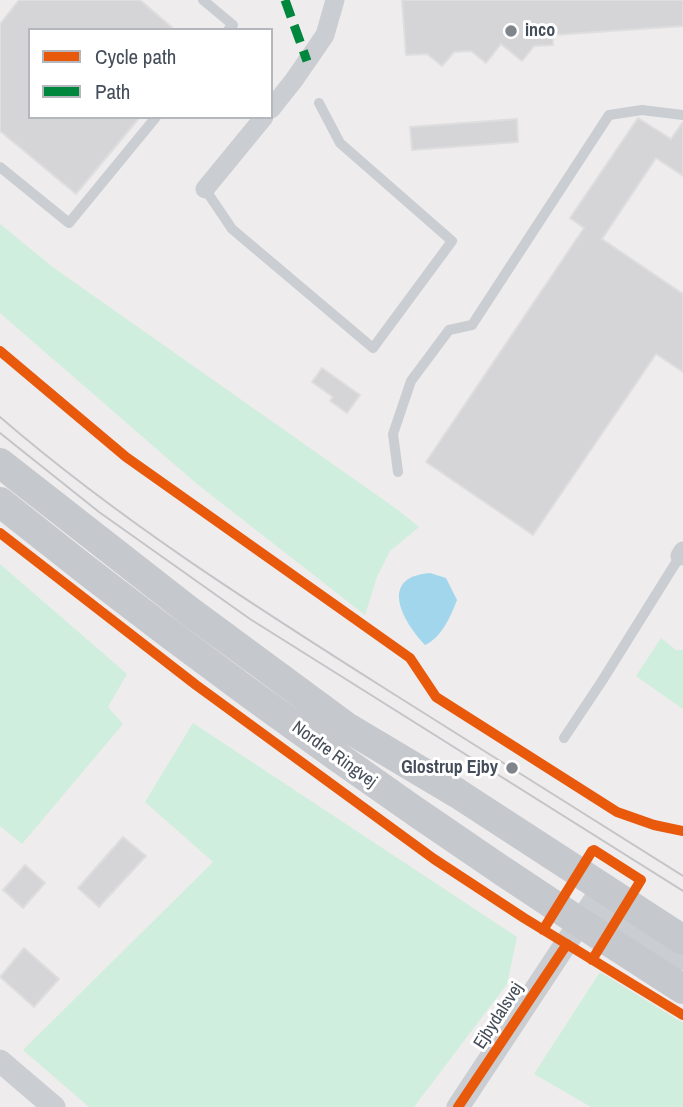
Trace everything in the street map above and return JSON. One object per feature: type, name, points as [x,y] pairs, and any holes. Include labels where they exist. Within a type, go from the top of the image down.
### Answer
[{"type":"main road","name":"Nordre Ringvej","points":[[0,463],[177,602],[348,728],[457,793],[683,940]]},
{"type":"main road","name":"Nordre Ringvej","points":[[0,502],[169,635],[355,771],[579,923],[683,989]]},
{"type":"street","points":[[273,106],[325,36],[334,0]]},
{"type":"street","points":[[205,189],[262,119]]},
{"type":"street","name":"Ejbydalsvej","points":[[458,1107],[602,889]]},
{"type":"street","points":[[579,923],[603,915],[683,960]]},
{"type":"street","points":[[0,1061],[54,1107]]},
{"type":"lane","points":[[209,2],[233,25],[230,28]]},
{"type":"lane","points":[[205,189],[232,229],[373,348],[452,241],[340,143],[319,103]]},
{"type":"lane","points":[[398,472],[393,434],[411,381],[449,330],[472,325],[609,115],[642,110],[683,115]]},
{"type":"lane","points":[[0,167],[69,223],[154,119]]},
{"type":"lane","points":[[564,738],[603,681],[681,554]]},
{"type":"green space","points":[[0,224],[54,268],[419,527],[390,551],[377,577],[365,615],[197,484],[0,313]]},
{"type":"green space","points":[[0,564],[127,674],[108,707],[123,724],[22,844],[0,826]]},
{"type":"green space","points":[[661,638],[676,650],[683,650],[683,709],[636,676]]},
{"type":"green space","points":[[193,723],[517,937],[507,984],[414,1107],[89,1107],[23,1050],[213,862],[145,802]]},
{"type":"green space","points":[[600,972],[683,1023],[683,1107],[591,1107],[534,1074]]},
{"type":"water","points":[[430,573],[446,578],[457,600],[441,632],[425,645],[409,624],[399,601],[404,583],[414,576]]},
{"type":"building","points":[[19,0],[140,0],[173,28],[28,28],[28,119],[138,119],[76,194],[0,131],[0,24]]},
{"type":"building","name":"inco","points":[[402,0],[683,0],[683,26],[553,35],[553,45],[534,46],[522,61],[501,44],[486,63],[471,51],[454,52],[442,66],[427,54],[406,55]]},
{"type":"building","points":[[638,118],[671,139],[683,122],[683,176],[656,158],[602,239],[683,294],[683,372],[656,354],[533,535],[426,462],[584,228],[570,218]]},
{"type":"building","points":[[517,119],[518,142],[412,150],[410,127]]},
{"type":"building","points":[[322,368],[360,395],[347,413],[330,401],[333,397],[312,382]]},
{"type":"building","points":[[123,837],[146,856],[99,907],[78,888]]},
{"type":"building","points":[[25,865],[45,883],[23,908],[3,890]]},
{"type":"building","points":[[24,948],[59,979],[34,1007],[0,977]]},
{"type":"tram line","points":[[0,417],[91,490],[186,559],[381,686],[683,876]]},
{"type":"tram line","points":[[0,433],[99,512],[250,619],[683,891]]},
{"type":"marked path","points":[[285,0],[307,61]]},
{"type":"cycle path","points":[[0,351],[126,457],[410,658],[436,697],[617,812],[654,825],[683,831]]},
{"type":"cycle path","points":[[0,533],[196,685],[434,859],[524,918],[683,1015]]},
{"type":"cycle path","points":[[543,930],[594,850],[641,880],[592,960]]},
{"type":"cycle path","points":[[458,1107],[567,944]]},
{"type":"place","name":"inco","points":[[511,31]]},
{"type":"place","name":"Glostrup Ejby","points":[[512,768]]}]
